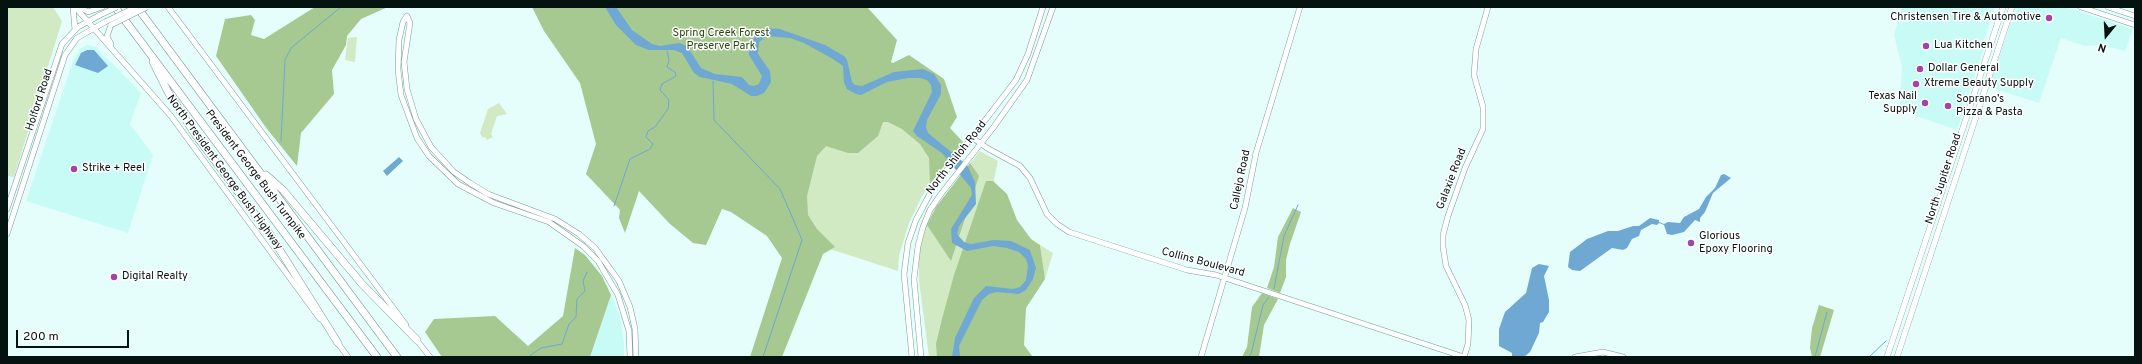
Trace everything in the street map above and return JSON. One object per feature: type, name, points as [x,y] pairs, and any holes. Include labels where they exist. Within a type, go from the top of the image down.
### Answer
[{"type":"highway","name":"President George Bush Turnpike","points":[[116,7],[377,357]]},
{"type":"highway","name":"President George Bush Turnpike","points":[[136,7],[397,357]]},
{"type":"highway","points":[[143,42],[168,92],[195,134],[271,236],[338,343]]},
{"type":"highway","points":[[254,164],[283,190],[362,284],[417,340]]},
{"type":"main road","name":"North Jupiter Road","points":[[1887,357],[2003,7]]},
{"type":"main road","name":"North Jupiter Road","points":[[1896,357],[2012,7]]},
{"type":"main road","points":[[1991,42],[1999,45]]},
{"type":"street","name":"North President George Bush Highway","points":[[74,7],[115,51],[171,116],[348,357]]},
{"type":"street","points":[[74,7],[75,30]]},
{"type":"street","points":[[80,7],[88,12],[102,7]]},
{"type":"street","name":"Holford Road","points":[[7,209],[56,58],[65,39],[87,22],[116,7]]},
{"type":"street","name":"Holford Road","points":[[7,234],[66,55],[77,38],[93,28],[136,7]]},
{"type":"street","points":[[115,51],[107,36],[112,25],[148,7]]},
{"type":"street","points":[[163,7],[180,23]]},
{"type":"street","points":[[168,7],[430,357]]},
{"type":"street","points":[[173,7],[174,15]]},
{"type":"street","name":"North Shiloh Road","points":[[912,357],[905,285],[908,243],[916,220],[927,197],[973,138],[1018,76],[1028,54],[1043,7]]},
{"type":"street","name":"North Shiloh Road","points":[[921,357],[914,279],[918,246],[923,227],[934,203],[981,144],[1027,80],[1053,7]]},
{"type":"street","name":"Callejo Road","points":[[1202,357],[1245,208],[1256,153],[1300,7]]},
{"type":"street","name":"Galaxie Road","points":[[1464,357],[1468,344],[1469,320],[1465,305],[1446,266],[1443,235],[1458,186],[1483,129],[1483,107],[1474,75],[1476,50],[1488,7]]},
{"type":"street","points":[[2081,7],[2135,25]]},
{"type":"street","points":[[2106,15],[2107,7],[2135,16]]},
{"type":"street","points":[[630,357],[629,331],[618,295],[598,261],[584,246],[549,222],[494,203],[458,184],[429,156],[417,138],[401,95],[398,70],[399,40],[403,22],[408,16],[410,23],[404,62],[407,89],[415,116],[431,147],[454,172],[470,184],[488,194],[555,219],[579,234],[595,248],[619,281],[630,307],[635,329],[636,357]]},
{"type":"street","name":"Collins Boulevard","points":[[973,138],[1020,166],[1030,178],[1047,214],[1062,228],[1187,270],[1225,278],[1464,357]]},
{"type":"street","points":[[1575,357],[1603,352],[1623,357]]},
{"type":"shaded area","points":[[605,7],[616,7],[632,30],[652,44],[660,46],[679,43],[687,46],[701,68],[715,74],[742,77],[749,85],[754,86],[759,84],[762,76],[749,55],[749,47],[758,31],[766,28],[780,29],[825,45],[844,56],[847,60],[852,82],[855,85],[862,86],[894,72],[923,69],[934,74],[941,85],[941,94],[927,120],[926,127],[928,133],[967,165],[975,182],[976,204],[959,226],[957,234],[964,242],[971,244],[994,240],[1011,241],[1030,250],[1036,268],[1033,279],[1026,290],[1019,294],[996,292],[989,294],[982,300],[959,346],[960,357],[952,357],[955,338],[974,298],[986,286],[1013,289],[1020,287],[1026,280],[1028,266],[1026,259],[1019,252],[1007,248],[993,246],[967,251],[952,243],[951,229],[972,195],[971,188],[942,153],[917,136],[913,131],[932,92],[931,85],[927,80],[920,78],[908,78],[887,82],[861,95],[856,94],[847,89],[844,83],[843,66],[833,59],[804,43],[790,38],[767,36],[759,42],[758,54],[770,71],[771,82],[764,93],[757,96],[751,96],[732,84],[700,77],[694,73],[682,53],[674,50],[649,50],[636,45],[616,25]]},
{"type":"shaded area","points":[[1902,7],[1995,7],[1983,44],[1985,45],[1957,130],[1899,110],[1902,67],[1894,35]]},
{"type":"shaded area","points":[[2019,7],[2066,7],[2133,29],[2125,51],[2102,45],[2085,46],[2061,38],[2039,103],[1989,87],[2011,22]]},
{"type":"shaded area","points":[[86,45],[97,47],[102,55],[112,63],[141,93],[130,124],[153,155],[128,233],[26,201],[73,61],[80,49]]},
{"type":"shaded area","points":[[87,50],[94,50],[108,66],[98,73],[75,65],[81,53]]},
{"type":"shaded area","points":[[399,157],[403,161],[387,176],[383,171]]},
{"type":"shaded area","points":[[1724,174],[1731,178],[1713,193],[1705,212],[1700,218],[1700,222],[1695,220],[1684,232],[1672,235],[1667,234],[1664,225],[1659,223],[1657,225],[1652,224],[1641,230],[1639,236],[1632,239],[1627,248],[1623,250],[1612,248],[1580,271],[1572,270],[1568,267],[1570,252],[1587,239],[1608,231],[1618,231],[1633,226],[1639,226],[1650,218],[1659,220],[1659,222],[1664,224],[1668,222],[1680,223],[1684,217],[1699,209],[1706,197],[1715,188],[1721,175]]},
{"type":"shaded area","points":[[1539,264],[1549,266],[1544,276],[1549,300],[1549,312],[1543,322],[1540,323],[1539,333],[1530,352],[1524,357],[1512,357],[1512,353],[1499,346],[1499,329],[1505,312],[1526,293],[1532,268]]},
{"type":"shaded area","points":[[611,295],[620,316],[624,344],[624,357],[590,357]]},
{"type":"green space","points":[[7,7],[53,7],[62,21],[14,177],[7,176]]},
{"type":"green space","points":[[315,7],[388,7],[361,19],[347,36],[346,45],[332,70],[334,94],[301,133],[297,166],[267,129],[216,56],[225,19],[251,15],[255,20],[251,35],[264,39]]},
{"type":"green space","name":"Spring Creek Forest Preserve Park","points":[[532,7],[867,7],[897,40],[891,62],[893,63],[909,55],[944,79],[957,117],[950,128],[963,142],[930,184],[929,158],[920,144],[902,129],[888,122],[883,122],[878,136],[858,153],[848,153],[826,146],[817,156],[807,196],[808,215],[817,229],[835,247],[823,254],[782,357],[750,357],[782,258],[767,236],[731,212],[722,209],[706,245],[693,243],[670,224],[639,191],[625,233],[619,218],[620,210],[586,174],[596,144],[580,83],[544,31]]},
{"type":"green space","points":[[839,7],[943,148],[931,183],[921,198],[909,223],[899,256],[898,271],[802,240],[780,189]]},
{"type":"green space","points":[[357,37],[355,62],[345,60],[348,38]]},
{"type":"green space","points":[[499,103],[507,114],[497,116],[491,134],[493,137],[487,140],[485,137],[483,138],[480,133],[488,109]]},
{"type":"green space","points":[[980,151],[998,161],[956,357],[929,357],[919,281],[919,258],[923,232],[936,207]]},
{"type":"green space","points":[[970,163],[979,176],[951,261],[927,225],[936,207]]},
{"type":"green space","points":[[986,181],[993,181],[1007,194],[1017,220],[1031,239],[1040,245],[1045,279],[1026,308],[1024,345],[1033,357],[937,357],[936,344],[954,275]]},
{"type":"green space","points":[[1293,208],[1301,212],[1290,244],[1286,260],[1286,277],[1280,293],[1267,288],[1274,267],[1278,237]]},
{"type":"green space","points":[[1040,245],[1053,253],[1045,279]]},
{"type":"green space","points":[[575,248],[585,255],[602,276],[611,295],[590,357],[442,357],[425,332],[434,319],[495,316],[528,346],[563,316]]},
{"type":"green space","points":[[1262,293],[1278,299],[1264,325],[1259,357],[1242,357],[1247,347],[1252,307]]},
{"type":"green space","points":[[1819,305],[1834,310],[1820,357],[1812,357],[1810,348],[1812,328]]},
{"type":"waterway","points":[[281,141],[285,60],[291,48],[341,7]]},
{"type":"waterway","points":[[614,206],[630,159],[650,149],[653,144],[646,137],[648,131],[655,127],[668,109],[669,100],[660,90],[662,84],[676,76],[675,72],[667,67],[669,60],[667,51]]},
{"type":"waterway","points":[[713,81],[714,120],[780,189],[802,240],[763,357]]},
{"type":"waterway","points":[[1274,289],[1284,236],[1298,205]]},
{"type":"waterway","points":[[528,357],[541,348],[562,344],[569,324],[576,317],[577,299],[585,291],[583,281],[587,272]]},
{"type":"waterway","points":[[1248,357],[1251,354],[1263,305],[1269,297]]},
{"type":"waterway","points":[[1815,357],[1827,312]]},
{"type":"waterway","points":[[1869,357],[1886,341]]},
{"type":"place","name":"Christensen Tire & Automotive","points":[[2049,18]]},
{"type":"place","name":"Lua Kitchen","points":[[1926,46]]},
{"type":"place","name":"Dollar General","points":[[1920,69]]},
{"type":"place","name":"Xtreme Beauty Supply","points":[[1916,84]]},
{"type":"place","name":"Texas Nail Supply","points":[[1925,103]]},
{"type":"place","name":"Soprano’s Pizza & Pasta","points":[[1948,106]]},
{"type":"place","name":"Strike + Reel","points":[[74,169]]},
{"type":"place","name":"Glorious Epoxy Flooring","points":[[1691,243]]},
{"type":"place","name":"Digital Realty","points":[[114,277]]}]
